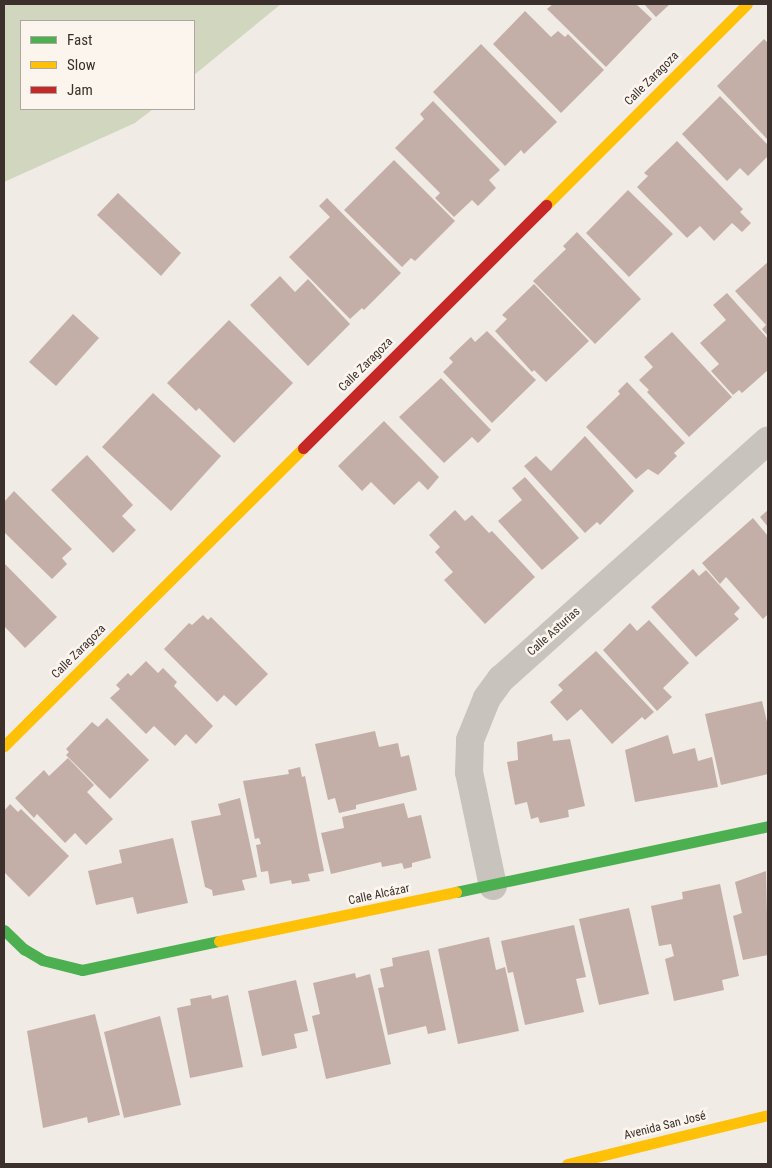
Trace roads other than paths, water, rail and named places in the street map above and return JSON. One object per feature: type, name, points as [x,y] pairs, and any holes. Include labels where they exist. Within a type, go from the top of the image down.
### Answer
[{"type":"street","name":"Calle Zaragoza","points":[[4,746],[747,4]]},
{"type":"street","name":"Calle Asturias","points":[[493,886],[469,772],[470,740],[487,698],[501,679],[768,440]]},
{"type":"street","name":"Calle Alcázar","points":[[4,930],[24,949],[42,960],[82,970],[493,886],[768,826]]},
{"type":"street","name":"Avenida San José","points":[[567,1164],[768,1116]]}]
